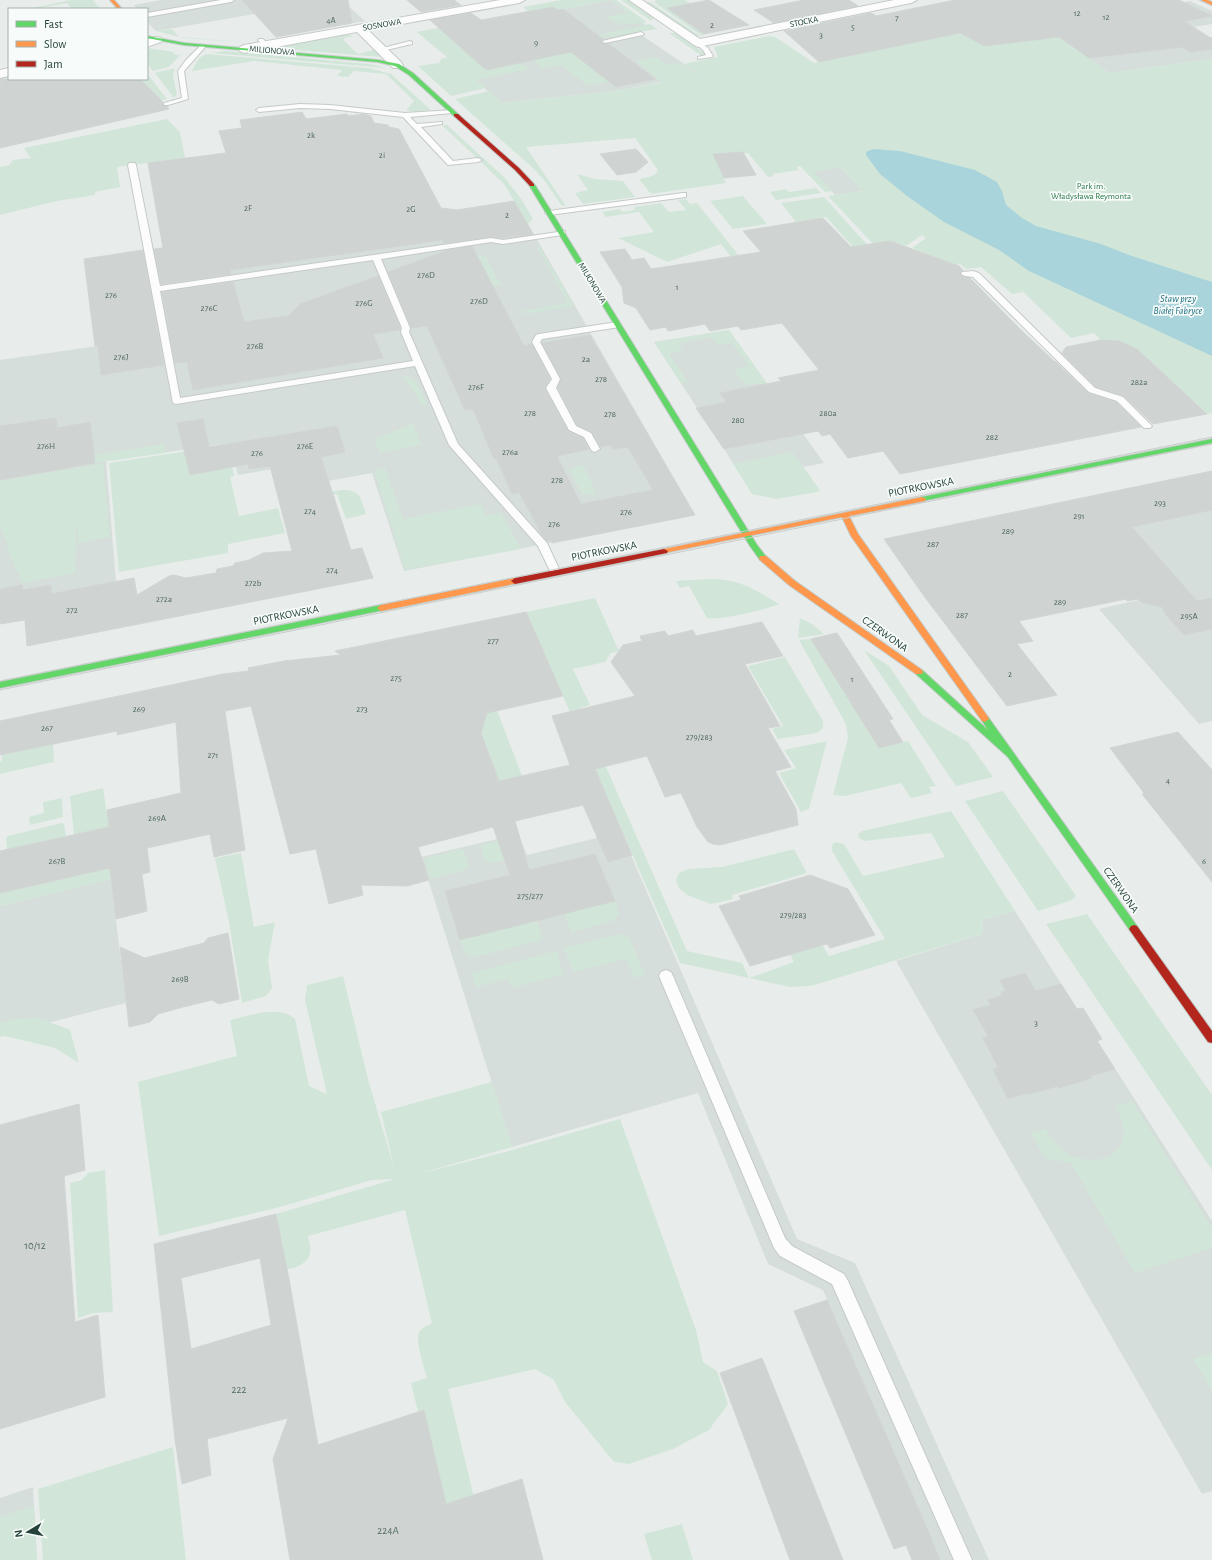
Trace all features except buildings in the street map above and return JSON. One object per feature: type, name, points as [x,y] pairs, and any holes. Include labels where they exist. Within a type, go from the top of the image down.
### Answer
[{"type":"street","points":[[112,0],[119,8]]},
{"type":"street","name":"SOSNOWA","points":[[244,49],[264,43],[360,29],[519,0]]},
{"type":"street","points":[[635,0],[698,43]]},
{"type":"street","name":"STOCKA","points":[[698,43],[911,0]]},
{"type":"street","points":[[1203,0],[1212,4]]},
{"type":"street","name":"MILIONOWA","points":[[360,29],[397,65],[411,74],[524,177],[562,233],[747,535]]},
{"type":"street","name":"MILIONOWA","points":[[150,40],[359,59],[397,65]]},
{"type":"street","name":"PIOTRKOWSKA","points":[[0,685],[1212,441]]},
{"type":"street","name":"CZERWONA","points":[[845,515],[854,534],[883,576],[1212,1039]]},
{"type":"street","name":"CZERWONA","points":[[747,535],[760,554],[776,570],[916,670],[1010,755]]},
{"type":"lane","points":[[148,14],[231,0]]},
{"type":"lane","points":[[605,41],[641,34]]},
{"type":"lane","points":[[698,43],[706,49],[710,56],[700,58]]},
{"type":"lane","points":[[382,49],[410,44]]},
{"type":"lane","points":[[166,104],[185,99],[186,94],[183,86],[181,71],[188,61],[203,46]]},
{"type":"lane","points":[[259,110],[284,106],[316,106],[405,114],[452,111]]},
{"type":"lane","points":[[405,114],[451,163],[478,160]]},
{"type":"lane","points":[[415,126],[440,123]]},
{"type":"lane","points":[[132,165],[176,401],[418,363]]},
{"type":"lane","points":[[549,213],[683,195]]},
{"type":"lane","points":[[156,290],[491,240],[503,242],[562,233]]},
{"type":"lane","points":[[376,257],[406,328],[405,332],[454,445],[491,484],[543,545],[556,573]]},
{"type":"lane","points":[[965,274],[973,273],[976,275],[1092,390],[1120,399],[1147,426]]},
{"type":"lane","points":[[595,448],[588,435],[572,428],[551,388],[556,379],[536,342],[539,337],[618,325]]},
{"type":"lane","points":[[666,976],[782,1248],[838,1279],[963,1560]]},
{"type":"shaded area","points":[[161,0],[304,0],[346,4],[365,21],[276,37],[255,14],[156,31],[148,23],[148,8],[136,8],[134,5]]},
{"type":"shaded area","points":[[611,0],[650,28],[637,32],[699,74],[616,91],[502,103],[417,32],[553,7],[558,10]]},
{"type":"shaded area","points":[[1116,0],[1190,1],[1212,11],[1212,24],[1193,27],[1208,37],[1212,37],[1212,59],[1109,73],[1060,37],[985,46],[1083,8]]},
{"type":"shaded area","points":[[840,167],[863,191],[835,195],[813,172]]},
{"type":"shaded area","points":[[515,201],[695,515],[404,571],[372,473],[279,490],[273,469],[238,475],[230,443],[106,461],[116,582],[25,620],[0,624],[0,360],[98,346],[141,251],[163,248],[168,270],[443,212]]},
{"type":"shaded area","points":[[729,330],[824,463],[803,467],[812,479],[752,492],[654,342]]},
{"type":"shaded area","points":[[1212,471],[1212,721],[1199,724],[1099,609],[1166,594],[1184,586],[1100,494]]},
{"type":"shaded area","points":[[621,832],[797,1239],[855,1263],[989,1560],[940,1560],[823,1290],[768,1264],[698,1093],[512,1147],[421,857],[518,834],[527,855]]},
{"type":"shaded area","points":[[111,879],[126,1003],[0,1035],[0,906]]},
{"type":"shaded area","points":[[1015,911],[1212,1221],[1212,1491],[1202,1494],[896,961],[982,934],[983,919]]},
{"type":"shaded area","points":[[33,1487],[37,1560],[0,1560],[0,1498]]},
{"type":"green space","points":[[71,0],[93,0],[99,8],[71,8],[67,3],[33,8]]},
{"type":"green space","points":[[562,0],[611,0],[558,10],[553,7],[529,12],[523,7]]},
{"type":"green space","points":[[611,0],[616,0],[647,22],[625,24],[615,22],[605,17],[628,12]]},
{"type":"green space","points":[[621,0],[629,0],[654,18],[651,21]]},
{"type":"green space","points":[[657,0],[685,0],[690,3],[668,8],[704,34],[702,36],[654,2]]},
{"type":"green space","points":[[650,2],[700,36],[695,37],[645,3]]},
{"type":"green space","points":[[650,24],[657,29],[597,39],[592,36]]},
{"type":"green space","points":[[446,27],[486,70],[521,63],[529,69],[476,80],[486,88],[451,96],[418,66],[439,63],[441,59],[448,57],[417,32]]},
{"type":"green space","points":[[172,29],[179,37],[156,31]]},
{"type":"green space","points":[[669,33],[675,33],[706,54],[702,56]]},
{"type":"green space","name":"Park im. Władysława Reymonta","points":[[960,33],[985,46],[1060,37],[1109,73],[1212,59],[1212,413],[1208,414],[1137,349],[1119,341],[1101,340],[1094,333],[1071,338],[1023,292],[1012,294],[981,267],[966,269],[960,264],[955,265],[912,248],[926,238],[922,235],[906,246],[890,241],[878,243],[892,264],[828,196],[863,191],[840,167],[814,172],[832,191],[825,192],[800,166],[797,167],[799,170],[772,174],[774,176],[768,177],[748,153],[713,154],[726,183],[651,194],[639,179],[656,174],[658,170],[635,138],[526,147],[566,206],[561,205],[545,181],[534,169],[455,99],[489,91],[502,103],[616,91],[662,82],[636,61],[656,57],[667,65],[680,63],[697,75],[699,74],[684,64],[718,57],[714,47],[769,36],[775,37],[814,63]]},
{"type":"green space","points":[[335,36],[353,36],[343,40],[358,54],[374,50],[382,57],[270,48]]},
{"type":"green space","points":[[179,37],[253,43],[183,38]]},
{"type":"green space","points":[[148,48],[175,52],[173,54],[179,55],[183,52],[169,67],[153,71],[148,64]]},
{"type":"green space","points":[[226,51],[369,64],[387,68],[211,53]]},
{"type":"green space","points":[[573,51],[611,81],[588,86],[561,65],[543,68],[531,59]]},
{"type":"green space","points":[[206,54],[368,68],[391,74],[431,110],[415,112],[406,110],[414,101],[386,74],[354,71],[348,77],[337,76],[342,70],[254,61],[192,71],[199,58]]},
{"type":"green space","points":[[175,68],[173,76],[177,94],[174,98],[155,73]]},
{"type":"green space","points":[[148,76],[167,99],[161,100],[141,80],[148,80]]},
{"type":"green space","points":[[167,119],[180,132],[185,158],[117,167],[120,187],[95,192],[95,195],[57,201],[0,215],[0,167],[10,165],[10,163],[13,162],[12,160],[31,158],[24,148]]},
{"type":"green space","points":[[442,125],[447,125],[505,178],[522,200],[533,219],[528,224],[504,184]]},
{"type":"green space","points":[[577,174],[595,179],[623,181],[635,197],[583,204],[575,193],[588,190]]},
{"type":"green space","points":[[816,188],[821,193],[776,200],[770,192],[786,189],[789,192]]},
{"type":"green space","points":[[743,196],[767,224],[733,229],[710,201]]},
{"type":"green space","points":[[824,197],[870,248],[855,249],[826,217],[796,222],[781,203]]},
{"type":"green space","points":[[686,199],[690,204],[697,203],[762,285],[754,286],[721,244],[667,262],[618,238],[654,232],[639,212],[606,217],[602,212],[620,209],[622,212],[635,210],[634,207],[661,203],[669,212],[686,210],[678,200]]},
{"type":"green space","points":[[537,247],[540,247],[574,306],[524,314],[522,311],[568,303]]},
{"type":"green space","points":[[485,255],[501,285],[493,286],[477,256]]},
{"type":"green space","points":[[729,330],[784,407],[777,408],[759,383],[745,385],[734,369],[749,366],[732,343],[717,345],[711,337],[678,343],[683,351],[669,354],[688,382],[681,383],[654,342]]},
{"type":"green space","points":[[403,375],[415,380],[427,405],[423,406]]},
{"type":"green space","points":[[413,423],[421,445],[380,453],[374,440]]},
{"type":"green space","points":[[164,444],[165,453],[94,463],[94,455]]},
{"type":"green space","points":[[228,445],[234,476],[230,477],[239,516],[278,508],[285,533],[228,544],[228,553],[119,572],[109,463]]},
{"type":"green space","points":[[792,452],[820,490],[817,492],[776,499],[752,494],[733,464]]},
{"type":"green space","points":[[103,463],[110,537],[78,543],[78,530],[16,542],[76,531],[75,573],[22,583],[6,545],[8,544],[0,526],[0,481]]},
{"type":"green space","points":[[583,465],[596,492],[592,495],[582,494],[569,469]]},
{"type":"green space","points":[[385,468],[403,519],[481,504],[486,515],[501,513],[521,549],[405,570],[374,470]]},
{"type":"green space","points":[[341,490],[353,491],[356,493],[361,500],[366,514],[346,519],[337,494],[280,505],[280,503]]},
{"type":"green space","points":[[719,579],[737,583],[753,589],[779,604],[743,614],[721,618],[707,618],[689,586],[680,588],[676,581]]},
{"type":"green space","points":[[595,598],[619,651],[611,653],[605,662],[573,669],[590,705],[580,708],[687,951],[742,963],[749,978],[794,962],[781,938],[813,929],[829,956],[885,939],[832,851],[832,846],[835,842],[844,844],[863,876],[945,857],[931,833],[865,841],[859,838],[858,834],[862,831],[951,811],[1015,911],[983,919],[982,934],[811,986],[790,987],[680,963],[526,612]]},
{"type":"green space","points":[[800,618],[812,624],[824,634],[798,638]]},
{"type":"green space","points":[[811,639],[879,748],[908,741],[936,786],[929,787],[932,793],[911,798],[901,783],[845,796],[833,795],[848,738],[846,724],[799,640]]},
{"type":"green space","points":[[864,650],[889,666],[922,715],[968,742],[993,777],[956,786]]},
{"type":"green space","points":[[785,657],[823,721],[823,728],[817,733],[778,739],[772,729],[783,726],[748,666]]},
{"type":"green space","points":[[497,710],[522,776],[499,781],[475,715]]},
{"type":"green space","points":[[827,741],[809,809],[801,812],[779,773],[796,768],[784,750]]},
{"type":"green space","points":[[53,744],[54,762],[0,774],[0,762],[2,761],[2,755]]},
{"type":"green space","points":[[103,788],[109,827],[74,835],[70,796]]},
{"type":"green space","points":[[1003,791],[1076,896],[1072,900],[1038,911],[965,801]]},
{"type":"green space","points":[[62,798],[63,817],[30,825],[29,817],[44,813],[43,802]]},
{"type":"green space","points":[[62,823],[64,824],[66,836],[7,850],[6,838],[8,836]]},
{"type":"green space","points":[[517,836],[524,856],[491,863],[486,862],[480,845]]},
{"type":"green space","points":[[463,849],[469,865],[465,870],[430,879],[424,858]]},
{"type":"green space","points":[[794,849],[807,873],[732,895],[733,899],[711,904],[687,895],[679,888],[676,880],[679,873],[689,869],[722,867]]},
{"type":"green space","points":[[241,853],[254,927],[275,922],[268,960],[272,988],[266,996],[242,1003],[229,922],[215,858]]},
{"type":"green space","points":[[114,867],[116,878],[0,906],[0,893]]},
{"type":"green space","points":[[615,901],[619,914],[612,921],[571,932],[564,914]]},
{"type":"green space","points":[[1087,914],[1212,1095],[1212,1170],[1046,924]]},
{"type":"green space","points":[[537,921],[543,940],[474,957],[465,953],[460,940]]},
{"type":"green space","points":[[620,934],[629,937],[645,975],[634,978],[626,959],[574,972],[564,948]]},
{"type":"green space","points":[[556,951],[564,974],[512,988],[508,979],[476,987],[472,973]]},
{"type":"green space","points":[[343,976],[369,1083],[394,1167],[381,1112],[492,1082],[512,1147],[418,1174],[509,1151],[620,1119],[696,1330],[703,1362],[717,1371],[728,1404],[709,1430],[673,1449],[629,1464],[614,1462],[565,1402],[554,1380],[535,1369],[448,1389],[489,1560],[459,1560],[424,1410],[418,1412],[411,1383],[427,1378],[420,1355],[418,1336],[420,1330],[432,1323],[405,1210],[308,1236],[310,1244],[309,1256],[305,1262],[291,1269],[287,1269],[276,1214],[395,1179],[372,1180],[280,1207],[159,1236],[138,1082],[237,1056],[230,1020],[264,1012],[281,1012],[295,1019],[309,1086],[327,1094],[305,1000],[307,985]]},
{"type":"green space","points":[[39,1018],[70,1030],[79,1063],[55,1048],[5,1036],[0,1037],[0,1023],[13,1019]]},
{"type":"green space","points":[[1132,1101],[1212,1228],[1212,1248],[1135,1273],[1071,1163],[1045,1158],[1031,1133],[1045,1129],[1059,1147],[1066,1153],[1086,1160],[1102,1159],[1115,1152],[1120,1146],[1124,1134],[1121,1118],[1115,1106]]},
{"type":"green space","points":[[105,1170],[113,1312],[93,1313],[78,1318],[70,1183],[82,1180],[88,1173]]},
{"type":"green space","points":[[1212,1353],[1212,1391],[1193,1359]]},
{"type":"green space","points":[[173,1447],[186,1560],[43,1560],[38,1489]]},
{"type":"green space","points":[[34,1506],[37,1560],[0,1560],[0,1517]]},
{"type":"green space","points":[[682,1524],[693,1560],[652,1560],[644,1534]]},
{"type":"water","name":"Staw przy Białej Fabryce","points":[[873,149],[900,151],[975,170],[997,182],[1002,191],[1006,205],[1022,218],[1036,226],[1101,244],[1129,255],[1212,282],[1212,356],[1029,271],[999,250],[944,222],[907,196],[880,174],[866,155],[866,152]]},
{"type":"tram line","points":[[1199,0],[1212,6]]},
{"type":"tram line","points":[[0,681],[1212,437]]},
{"type":"tram line","points":[[0,690],[1212,444]]},
{"type":"traffic: fast","points":[[148,37],[184,44],[378,61],[397,65],[411,74],[456,115]]},
{"type":"traffic: fast","points":[[532,185],[754,546],[763,558]]},
{"type":"traffic: fast","points":[[922,499],[1212,441]]},
{"type":"traffic: fast","points":[[0,685],[381,608]]},
{"type":"traffic: fast","points":[[919,672],[1010,755]]},
{"type":"traffic: fast","points":[[985,719],[1134,929]]},
{"type":"traffic: slow","points":[[112,0],[119,8]]},
{"type":"traffic: slow","points":[[1203,0],[1212,4]]},
{"type":"traffic: slow","points":[[664,551],[922,499]]},
{"type":"traffic: slow","points":[[845,515],[854,534],[985,719]]},
{"type":"traffic: slow","points":[[763,558],[792,583],[919,672]]},
{"type":"traffic: slow","points":[[381,608],[515,581]]},
{"type":"traffic: jam","points":[[456,115],[517,169],[532,185]]},
{"type":"traffic: jam","points":[[515,581],[664,551]]},
{"type":"traffic: jam","points":[[1134,929],[1212,1039]]}]
